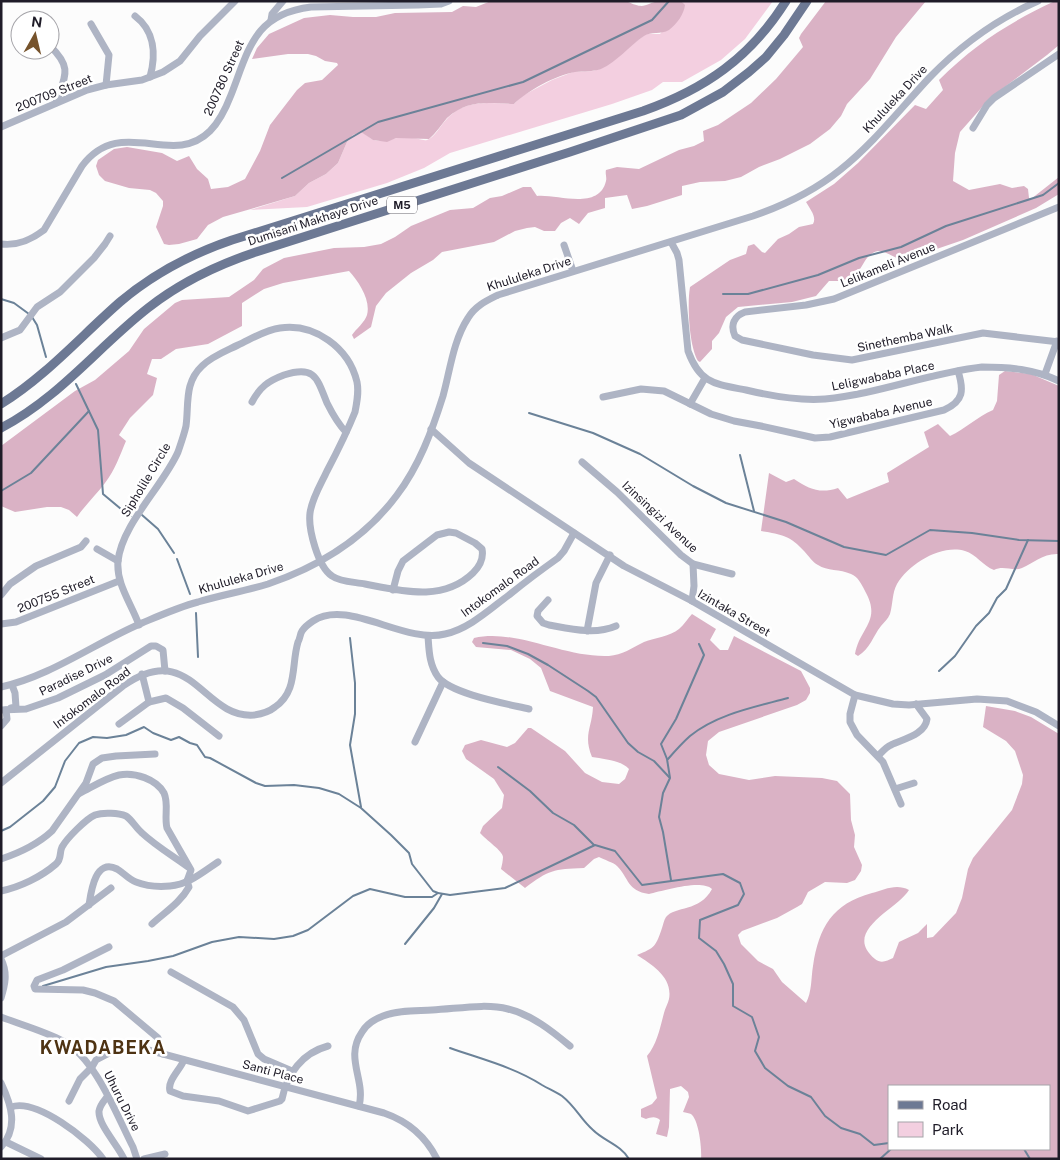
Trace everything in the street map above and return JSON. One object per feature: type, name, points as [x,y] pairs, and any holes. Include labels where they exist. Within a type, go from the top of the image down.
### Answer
[{"type":"main road","name":"Dumisani Makhaye Drive","points":[[1,404],[36,380],[130,294],[175,264],[232,240],[674,100],[709,81],[730,64],[764,32],[786,1]]},
{"type":"main road","name":"Dumisani Makhaye Drive","points":[[1,428],[46,399],[149,307],[198,276],[223,263],[681,116],[723,92],[766,57],[808,1]]},
{"type":"street","name":"200709 Street","points":[[1,127],[87,90],[150,77],[163,72],[180,61],[200,36],[235,1]]},
{"type":"street","points":[[271,20],[272,14],[283,1]]},
{"type":"street","name":"200780 Street","points":[[1,244],[7,245],[24,242],[44,230],[82,166],[88,158],[104,148],[131,141],[174,146],[194,142],[204,136],[219,122],[255,38],[271,20],[293,9],[310,7],[418,5],[441,4],[449,1]]},
{"type":"street","name":"Khululeka Drive","points":[[1,687],[12,685],[62,663],[139,624],[172,610],[266,584],[320,561],[357,535],[385,510],[409,477],[421,455],[431,429],[462,330],[472,313],[484,302],[498,295],[671,242],[792,201],[840,171],[861,152],[931,76],[960,49],[991,26],[1038,1]]},
{"type":"street","points":[[135,16],[141,20],[153,43],[154,53],[150,77]]},
{"type":"street","points":[[91,24],[109,56],[106,85]]},
{"type":"street","points":[[974,128],[987,105],[994,98],[1059,54]]},
{"type":"street","points":[[56,103],[65,69],[63,60],[60,57]]},
{"type":"street","name":"Lelikameli Avenue","points":[[733,332],[732,327],[735,318],[739,314],[814,304],[834,299],[1059,207]]},
{"type":"street","points":[[1,338],[20,330],[37,307],[60,292],[94,258],[110,236]]},
{"type":"street","points":[[603,397],[628,391],[653,389],[673,394],[690,404],[705,378],[695,368],[688,351],[679,260],[671,242]]},
{"type":"street","points":[[564,246],[573,271]]},
{"type":"street","name":"Sipholile Circle","points":[[139,624],[119,581],[118,561],[121,546],[129,529],[177,454],[186,425],[189,386],[194,375],[208,360],[259,335],[278,328],[299,328],[321,335],[345,356],[356,381],[357,402],[355,412],[318,490],[311,510],[312,534],[320,561]]},
{"type":"street","name":"Sinethemba Walk","points":[[733,332],[737,339],[813,355],[852,360],[983,333],[1058,341]]},
{"type":"street","points":[[1045,374],[1058,341]]},
{"type":"street","name":"Leligwababa Place","points":[[705,378],[716,384],[761,394],[825,399],[982,367],[1002,366],[1045,374],[1059,381]]},
{"type":"street","name":"Yigwababa Avenue","points":[[690,404],[711,414],[734,421],[806,437],[824,438],[944,410],[952,406],[962,393],[963,386],[958,371]]},
{"type":"street","points":[[252,402],[261,388],[272,379],[297,372],[309,373],[318,380],[330,408],[346,432]]},
{"type":"street","name":"Izintaka Street","points":[[431,429],[469,463],[529,501],[624,566],[692,601],[855,695],[894,704],[977,699],[1000,700],[1021,705],[1059,726]]},
{"type":"street","name":"Izinsingizi Avenue","points":[[582,462],[617,492],[681,555],[694,564],[692,601]]},
{"type":"street","points":[[320,561],[327,572],[337,579],[393,590],[423,593],[459,584],[476,571],[482,562],[482,549],[456,533],[449,532],[437,535],[403,561],[393,590]]},
{"type":"street","name":"Intokomalo Road","points":[[1,783],[123,686],[142,674],[165,670],[177,674],[187,678],[226,709],[254,715],[272,709],[283,701],[293,679],[297,647],[302,632],[314,621],[332,615],[344,614],[395,630],[428,636],[459,630],[479,618],[558,558],[568,546],[574,533]]},
{"type":"street","points":[[1,595],[10,584],[36,566],[81,547],[86,541]]},
{"type":"street","points":[[97,548],[118,561]]},
{"type":"street","points":[[587,631],[596,583],[610,555]]},
{"type":"street","points":[[694,564],[732,574]]},
{"type":"street","name":"200755 Street","points":[[1,624],[16,622],[119,581]]},
{"type":"street","points":[[548,600],[537,614],[543,623],[556,627],[587,631],[606,630],[616,626]]},
{"type":"street","points":[[428,636],[432,666],[443,682],[488,699],[529,709]]},
{"type":"street","name":"Paradise Drive","points":[[4,710],[26,709],[58,698],[106,676],[151,646],[156,646],[163,650],[165,670]]},
{"type":"street","points":[[142,674],[149,702]]},
{"type":"street","points":[[415,742],[443,682]]},
{"type":"street","points":[[1,726],[7,719],[4,710],[16,707],[15,693],[12,685]]},
{"type":"street","points":[[855,695],[850,722],[857,735],[878,756],[901,804]]},
{"type":"street","points":[[118,724],[149,702],[159,699],[171,700],[219,736]]},
{"type":"street","points":[[878,756],[888,746],[907,738],[925,726],[927,719],[916,704]]},
{"type":"street","points":[[1,859],[31,846],[45,838],[52,831],[80,793],[94,764],[102,758],[134,754],[155,754]]},
{"type":"street","points":[[80,793],[118,775],[130,775],[150,780],[164,793],[166,799],[165,822],[191,874],[187,881],[189,887],[184,895],[175,906],[152,924]]},
{"type":"street","points":[[895,789],[914,782]]},
{"type":"street","points":[[1,891],[12,889],[28,882],[57,863],[61,858],[61,850],[64,843],[95,815],[124,816],[151,841],[188,867]]},
{"type":"street","points":[[89,905],[95,878],[101,870],[110,867],[118,870],[129,879],[145,884],[171,886],[184,884],[192,880],[218,862]]},
{"type":"street","points":[[1,998],[6,975],[1,958],[66,922],[112,888]]},
{"type":"street","points":[[109,947],[37,980],[35,988],[45,990],[67,988],[83,990],[114,1001],[156,1035],[163,1054]]},
{"type":"street","points":[[171,972],[233,1007],[244,1020],[258,1054],[264,1060],[292,1071]]},
{"type":"street","points":[[359,1106],[360,1097],[354,1064],[355,1048],[364,1029],[383,1016],[406,1012],[496,1007],[516,1012],[548,1028],[570,1046]]},
{"type":"street","name":"Uhuru Drive","points":[[1,1017],[63,1041],[84,1058],[92,1068],[133,1147],[137,1159]]},
{"type":"street","points":[[184,1060],[168,1087],[170,1091],[183,1096],[219,1100],[248,1111],[280,1101],[292,1071],[313,1052],[328,1046]]},
{"type":"street","name":"Santi Place","points":[[69,1101],[80,1079],[92,1068],[96,1060],[118,1048],[138,1047],[384,1112],[405,1122],[424,1139],[438,1159]]},
{"type":"street","points":[[1,1083],[11,1107],[12,1124],[4,1144],[41,1159]]},
{"type":"street","points":[[107,1097],[99,1110],[100,1118],[124,1159]]},
{"type":"street","points":[[11,1107],[24,1106],[53,1117],[84,1138],[103,1159]]},
{"type":"street","points":[[144,1159],[165,1154]]},
{"type":"green space","points":[[681,1],[773,1],[745,39],[721,60],[682,82],[663,82],[652,90],[612,104],[450,153],[424,168],[387,183],[307,207],[250,210],[295,196],[309,183],[326,174],[338,163],[347,142],[353,135],[361,132],[377,141],[402,137],[427,140],[453,113],[461,108],[477,104],[514,104],[522,96],[552,80],[573,72],[593,71],[602,68],[646,34],[660,34],[684,5]]},
{"type":"shaded area","points":[[491,1],[626,1],[638,6],[645,6],[661,1],[681,1],[685,5],[680,19],[669,30],[644,36],[607,66],[598,70],[575,72],[559,76],[534,89],[514,104],[479,104],[463,108],[447,118],[429,139],[396,138],[387,142],[373,140],[361,132],[353,135],[347,142],[338,163],[326,174],[309,183],[295,196],[223,217],[208,225],[197,239],[179,244],[164,244],[156,227],[163,201],[156,193],[150,190],[129,188],[105,181],[99,175],[96,166],[98,160],[114,149],[127,147],[162,153],[177,161],[189,156],[197,169],[208,179],[211,189],[228,187],[245,179],[260,151],[270,125],[297,90],[305,83],[322,80],[338,65],[337,63],[325,61],[308,54],[288,54],[252,59],[257,48],[269,34],[304,18],[330,15],[376,17],[395,13],[452,12],[463,6],[476,7]]},
{"type":"shaded area","points":[[826,1],[926,1],[896,37],[870,79],[847,104],[841,116],[830,129],[810,144],[741,177],[725,181],[700,182],[682,186],[682,195],[647,206],[632,209],[627,195],[605,198],[605,208],[588,213],[579,224],[570,218],[561,223],[555,231],[544,231],[535,227],[527,228],[515,231],[494,242],[442,252],[386,293],[376,306],[371,327],[354,339],[352,335],[364,320],[368,309],[366,297],[357,280],[349,271],[283,283],[264,289],[242,303],[242,326],[208,344],[176,349],[161,359],[152,359],[147,374],[157,378],[153,395],[130,418],[119,435],[126,441],[109,478],[77,517],[69,510],[61,507],[47,507],[15,512],[1,506],[1,446],[75,391],[95,380],[129,351],[144,329],[175,303],[182,300],[229,297],[254,280],[263,269],[284,258],[334,248],[364,247],[381,244],[411,226],[450,210],[473,208],[490,198],[502,196],[523,187],[531,187],[537,196],[576,199],[595,196],[602,190],[606,181],[606,170],[617,167],[639,169],[679,150],[694,146],[704,141],[703,131],[718,125],[751,103],[776,79],[803,47],[799,38],[801,34]]},
{"type":"shaded area","points":[[1055,1],[1059,1],[1059,45],[990,98],[960,132],[955,153],[953,181],[969,190],[1000,184],[1012,188],[1024,186],[1028,189],[1029,198],[1031,199],[1059,177],[1059,194],[1036,208],[963,240],[922,254],[909,252],[897,258],[878,251],[867,258],[856,274],[850,278],[829,281],[816,296],[792,302],[738,307],[726,317],[719,333],[712,341],[712,349],[700,362],[698,361],[693,346],[690,325],[690,287],[730,260],[746,254],[748,246],[754,244],[765,253],[778,239],[799,227],[813,224],[814,216],[806,202],[834,184],[858,163],[915,105],[926,109],[943,90],[939,80],[952,67],[1008,26]]},
{"type":"shaded area","points":[[1005,371],[1031,374],[1059,386],[1059,554],[1043,557],[1019,569],[1001,568],[994,570],[965,551],[946,550],[926,557],[909,569],[897,584],[889,616],[868,646],[858,656],[855,654],[858,645],[871,617],[870,601],[859,581],[853,575],[822,567],[814,562],[790,539],[761,531],[769,473],[786,482],[794,479],[815,489],[826,491],[838,488],[847,499],[889,482],[887,473],[929,447],[924,432],[938,424],[950,436],[993,410],[997,401],[999,375]]},
{"type":"shaded area","points":[[692,614],[716,629],[710,640],[720,650],[728,650],[734,636],[801,671],[810,688],[810,693],[806,700],[797,705],[719,732],[708,741],[706,755],[709,765],[719,774],[749,780],[775,776],[822,778],[837,781],[850,794],[851,820],[855,835],[854,847],[862,865],[861,871],[855,880],[847,883],[825,882],[808,892],[802,904],[777,918],[742,931],[738,935],[741,944],[758,961],[773,969],[782,982],[806,1003],[819,940],[830,919],[847,904],[858,898],[890,888],[899,887],[909,890],[875,921],[864,939],[866,949],[877,961],[882,962],[893,958],[899,942],[918,933],[927,924],[927,938],[933,937],[956,913],[962,898],[968,869],[973,858],[1012,810],[1022,784],[1023,775],[1015,751],[1006,741],[983,727],[986,706],[1015,711],[1031,717],[1059,734],[1059,1159],[701,1159],[698,1128],[694,1117],[683,1112],[689,1097],[688,1092],[681,1086],[670,1089],[667,1137],[656,1134],[660,1120],[653,1117],[646,1119],[641,1117],[641,1109],[652,1104],[657,1098],[647,1056],[658,1036],[664,1011],[669,1001],[669,991],[668,984],[660,972],[637,955],[654,946],[666,917],[675,911],[701,902],[712,889],[707,886],[691,885],[649,894],[636,890],[617,866],[599,857],[584,868],[558,870],[546,874],[525,888],[501,869],[502,855],[480,833],[483,826],[502,808],[504,795],[494,779],[466,759],[462,751],[465,745],[481,740],[507,747],[515,743],[528,728],[531,728],[565,751],[585,773],[602,782],[619,784],[625,779],[629,769],[617,762],[592,757],[589,749],[588,737],[593,707],[550,691],[541,668],[530,659],[511,650],[476,647],[472,642],[474,638],[506,637],[574,653],[609,656],[623,653],[644,642],[667,635],[681,627]]},
{"type":"waterway","points":[[282,178],[378,122],[523,82],[652,20],[669,1]]},
{"type":"waterway","points":[[723,294],[748,294],[818,275],[859,258],[901,247],[946,226],[1043,195],[1059,183]]},
{"type":"waterway","points":[[1,299],[14,303],[29,314]]},
{"type":"waterway","points":[[32,317],[37,325],[46,357]]},
{"type":"waterway","points":[[76,384],[98,430],[103,494],[131,516]]},
{"type":"waterway","points":[[1,491],[31,473],[89,411]]},
{"type":"waterway","points":[[529,413],[593,433],[640,454],[693,486],[726,503],[786,522],[844,547],[886,555],[930,530],[972,533],[1019,540],[1059,541]]},
{"type":"waterway","points":[[740,455],[754,511]]},
{"type":"waterway","points":[[142,515],[158,529],[174,553]]},
{"type":"waterway","points":[[939,671],[955,656],[976,626],[989,613],[997,598],[1006,589],[1028,540]]},
{"type":"waterway","points":[[177,559],[190,594]]},
{"type":"waterway","points":[[196,613],[198,657]]},
{"type":"waterway","points":[[350,638],[355,683],[355,714],[350,745],[361,807]]},
{"type":"waterway","points":[[483,643],[507,646],[528,654],[588,691],[596,697],[628,743],[638,752],[654,761],[669,777]]},
{"type":"waterway","points":[[671,880],[659,817],[663,793],[670,778],[667,759],[661,744],[676,719],[704,655],[699,644]]},
{"type":"waterway","points":[[668,759],[690,736],[712,722],[737,712],[788,698]]},
{"type":"waterway","points":[[1,831],[10,827],[43,801],[55,787],[65,761],[79,743],[93,737],[107,738],[126,735],[144,727],[153,733],[171,740],[179,737],[197,745],[205,757],[256,783],[265,786],[294,785],[319,788],[339,794],[361,808],[391,835],[409,853],[412,864],[433,891],[438,893],[450,895],[505,888],[595,845],[615,851],[642,885],[723,874],[740,883],[744,894],[738,905],[700,920],[699,938],[716,951],[724,964],[733,984],[733,1006],[752,1017],[759,1037],[755,1051],[765,1068],[788,1086],[811,1097],[825,1116],[841,1128],[860,1134],[874,1145],[888,1143]]},
{"type":"waterway","points":[[498,767],[530,791],[553,813],[574,825],[594,845]]},
{"type":"waterway","points":[[43,986],[106,967],[173,956],[212,942],[239,937],[274,939],[293,936],[308,930],[353,896],[370,889],[405,897],[432,897],[438,893]]},
{"type":"waterway","points":[[405,944],[434,908],[442,894]]},
{"type":"waterway","points":[[450,1048],[509,1068],[560,1095],[567,1100],[597,1134],[622,1150],[629,1159]]},
{"type":"waterway","points":[[880,1159],[890,1150]]},
{"type":"waterway","points":[[1025,1150],[1030,1159]]},
{"type":"district","name":"KWADABEKA","points":[[103,1047]]}]
